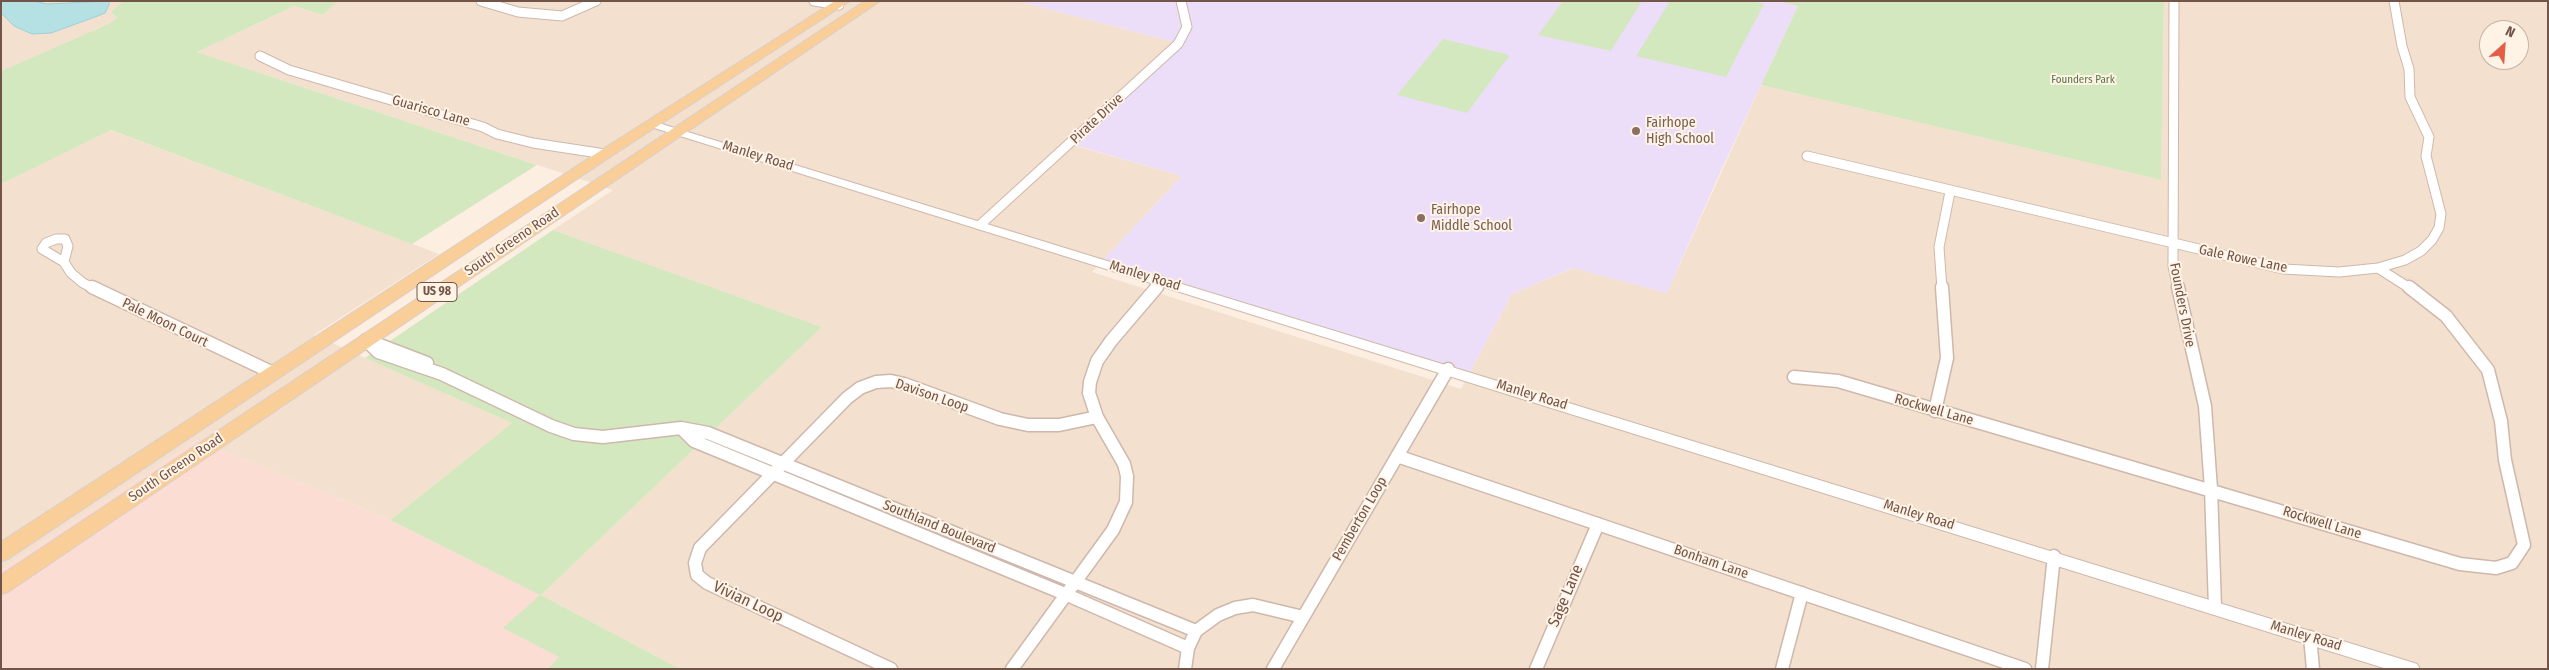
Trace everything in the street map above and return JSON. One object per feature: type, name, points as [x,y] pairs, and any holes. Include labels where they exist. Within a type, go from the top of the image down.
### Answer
[{"type":"main road","name":"South Greeno Road","points":[[1,586],[874,1]]},
{"type":"main road","name":"South Greeno Road","points":[[1,553],[838,2]]},
{"type":"street","points":[[481,1],[518,12],[562,16],[596,1]]},
{"type":"street","points":[[814,1],[838,2]]},
{"type":"street","name":"Pirate Drive","points":[[980,225],[1178,44],[1186,32],[1187,26],[1181,1]]},
{"type":"street","name":"Founders Drive","points":[[2174,1],[2172,244],[2176,286],[2205,406],[2211,489],[2215,607]]},
{"type":"street","name":"Gale Rowe Lane","points":[[1807,156],[1950,192],[2283,269],[2339,272],[2378,268],[2405,260],[2421,251],[2432,240],[2439,228],[2441,214],[2426,156],[2429,137],[2410,97],[2409,69],[2402,46],[2394,1]]},
{"type":"street","points":[[559,25],[562,16]]},
{"type":"street","name":"Guarisco Lane","points":[[260,56],[289,70],[475,124],[497,134],[533,143],[605,154]]},
{"type":"street","name":"Manley Road","points":[[652,124],[2054,556],[2411,669]]},
{"type":"street","points":[[1935,410],[1946,358],[1939,247],[1950,192]]},
{"type":"street","name":"Pale Moon Court","points":[[64,262],[71,273],[83,283],[273,373]]},
{"type":"street","name":"Rockwell Lane","points":[[1794,377],[1838,381],[2211,489],[2460,564],[2496,568],[2512,563],[2524,545],[2505,460],[2501,421],[2488,370],[2446,316],[2422,296],[2378,268]]},
{"type":"street","points":[[1012,669],[1064,594],[1113,530],[1126,502],[1127,476],[1124,464],[1119,452],[1097,417],[1089,393],[1097,361],[1111,341],[1162,281]]},
{"type":"street","name":"Southland Boulevard","points":[[366,340],[378,352],[442,374],[551,426],[587,437],[603,437],[681,428],[708,434],[1196,631]]},
{"type":"street","name":"Pemberton Loop","points":[[1273,669],[1448,369]]},
{"type":"street","name":"Davison Loop","points":[[771,474],[847,398],[860,388],[876,382],[891,381],[904,384],[1000,420],[1028,425],[1059,424],[1097,417]]},
{"type":"street","name":"Southland Boulevard","points":[[681,428],[694,441],[1064,594],[1188,648]]},
{"type":"street","name":"Bonham Lane","points":[[1397,456],[2024,669]]},
{"type":"street","name":"Vivian Loop","points":[[771,474],[700,548],[695,563],[697,575],[707,583],[891,669]]},
{"type":"street","name":"Sage Lane","points":[[1536,669],[1598,524]]},
{"type":"street","points":[[2042,669],[2054,556]]},
{"type":"street","points":[[1782,669],[1802,593]]},
{"type":"street","points":[[1185,669],[1188,648],[1196,631],[1218,615],[1235,608],[1253,605],[1303,617]]},
{"type":"street","points":[[2310,637],[2313,669]]},
{"type":"shaded area","points":[[1,1],[123,1],[111,12],[117,18],[108,24],[1,71]]},
{"type":"shaded area","points":[[338,1],[1017,1],[1174,42],[1065,143],[1182,176],[1092,272],[1461,389],[1512,294],[1574,268],[1667,293],[1761,85],[2161,180],[2164,1],[2548,1],[2548,669],[680,669],[541,595],[822,327],[553,230],[613,190],[197,52],[294,6],[323,15]]},
{"type":"shaded area","name":"Fairhope Middle School","points":[[1017,1],[1777,1],[1798,6],[1718,177],[1667,293],[1573,268],[1512,294],[1470,372],[1104,259],[1182,176],[1064,142],[1174,42]]},
{"type":"shaded area","points":[[110,130],[439,254],[314,335],[512,423],[390,520],[197,440],[1,570],[1,184]]},
{"type":"shaded area","points":[[197,440],[390,520],[541,595],[559,657],[547,669],[1,669],[1,570]]},
{"type":"green space","points":[[123,1],[338,1],[323,15],[294,6],[197,52],[537,165],[412,244],[111,130],[1,184],[1,71],[108,24],[117,18],[111,12]]},
{"type":"green space","points":[[1563,1],[1642,1],[1611,51],[1538,35]]},
{"type":"green space","points":[[1670,1],[1750,1],[1764,4],[1726,77],[1636,56]]},
{"type":"green space","name":"Founders Park","points":[[1777,1],[2164,1],[2161,180],[1761,85],[1798,6]]},
{"type":"green space","points":[[1443,39],[1510,55],[1467,113],[1397,95]]},
{"type":"green space","points":[[553,230],[822,327],[541,595],[680,669],[547,669],[559,657],[503,628],[540,595],[390,520],[512,423],[365,358]]},
{"type":"water","points":[[1,1],[33,1],[47,4],[109,1],[109,5],[105,13],[95,17],[51,33],[32,34],[14,26],[1,13]]},
{"type":"place","name":"Fairhope High School","points":[[1636,131]]},
{"type":"place","name":"Fairhope Middle School","points":[[1421,218]]}]
